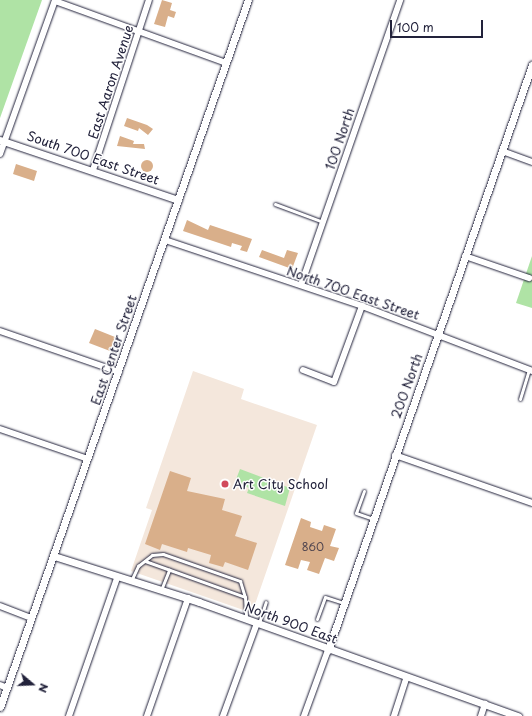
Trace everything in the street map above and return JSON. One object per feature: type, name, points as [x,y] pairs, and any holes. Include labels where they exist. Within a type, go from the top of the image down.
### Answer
[{"type":"street","points":[[0,154],[2,140],[55,0],[226,63]]},
{"type":"street","name":"East Aaron Avenue","points":[[93,170],[149,0]]},
{"type":"street","name":"East Center Street","points":[[0,707],[3,687],[32,618],[248,0]]},
{"type":"street","name":"100 North","points":[[301,285],[400,0]]},
{"type":"street","name":"200 North","points":[[304,716],[532,65]]},
{"type":"street","name":"South 700 East Street","points":[[2,140],[178,200]]},
{"type":"street","points":[[502,152],[532,162]]},
{"type":"street","name":"North 700 East Street","points":[[165,240],[362,306],[531,371]]},
{"type":"street","points":[[465,256],[529,278]]},
{"type":"street","points":[[303,370],[334,382],[362,306]]},
{"type":"street","points":[[0,331],[119,372]]},
{"type":"street","points":[[0,429],[88,459]]},
{"type":"street","points":[[395,455],[532,503]]},
{"type":"street","name":"North 900 East","points":[[54,556],[160,592],[188,598],[406,679],[518,716]]},
{"type":"street","points":[[69,716],[117,578]]},
{"type":"street","points":[[147,716],[188,598]]},
{"type":"street","points":[[0,606],[32,618]]},
{"type":"street","points":[[223,716],[258,623]]},
{"type":"street","points":[[394,716],[406,679]]},
{"type":"street","points":[[481,716],[485,704]]},
{"type":"lane","points":[[275,204],[323,222]]},
{"type":"lane","points":[[520,399],[531,371]]},
{"type":"lane","points":[[364,491],[356,513],[373,519]]},
{"type":"lane","points":[[130,582],[145,561],[160,553],[237,579],[244,587],[246,619]]},
{"type":"lane","points":[[145,561],[245,597]]},
{"type":"lane","points":[[160,592],[169,570]]},
{"type":"lane","points":[[317,618],[325,597],[344,603]]},
{"type":"lane","points":[[258,623],[266,602]]},
{"type":"shaded area","name":"Art City School","points":[[193,371],[244,389],[241,399],[317,425],[252,613],[131,571],[152,510],[146,508]]},
{"type":"green space","points":[[0,0],[42,0],[0,118]]},
{"type":"green space","points":[[532,256],[532,308],[516,303]]},
{"type":"green space","points":[[240,469],[290,488],[285,506],[247,493],[249,488],[235,482]]},
{"type":"building","points":[[162,0],[172,3],[170,10],[176,12],[174,18],[168,16],[165,27],[154,24]]},
{"type":"building","points":[[127,118],[147,125],[153,129],[148,135],[139,128],[138,131],[124,126]]},
{"type":"building","points":[[120,136],[134,141],[133,144],[144,144],[145,149],[117,146]]},
{"type":"building","points":[[145,160],[149,160],[153,166],[149,172],[145,172],[141,168],[141,164]]},
{"type":"building","points":[[16,164],[37,171],[34,181],[13,174]]},
{"type":"building","points":[[187,220],[208,230],[210,225],[252,239],[247,252],[240,250],[242,246],[232,243],[231,247],[183,231]]},
{"type":"building","points":[[262,250],[284,258],[287,250],[298,253],[292,269],[259,257]]},
{"type":"building","points":[[95,329],[115,337],[110,351],[89,343]]},
{"type":"building","points":[[170,471],[191,478],[187,491],[225,499],[222,510],[242,516],[235,536],[257,543],[248,570],[225,562],[223,567],[209,563],[211,555],[188,548],[187,552],[162,544],[160,550],[145,544]]},
{"type":"building","points":[[301,518],[311,522],[310,527],[322,531],[324,525],[336,529],[330,546],[339,548],[334,561],[325,558],[319,574],[307,570],[310,562],[301,560],[298,569],[285,565]]},
{"type":"place","name":"Art City School","points":[[225,484]]}]
